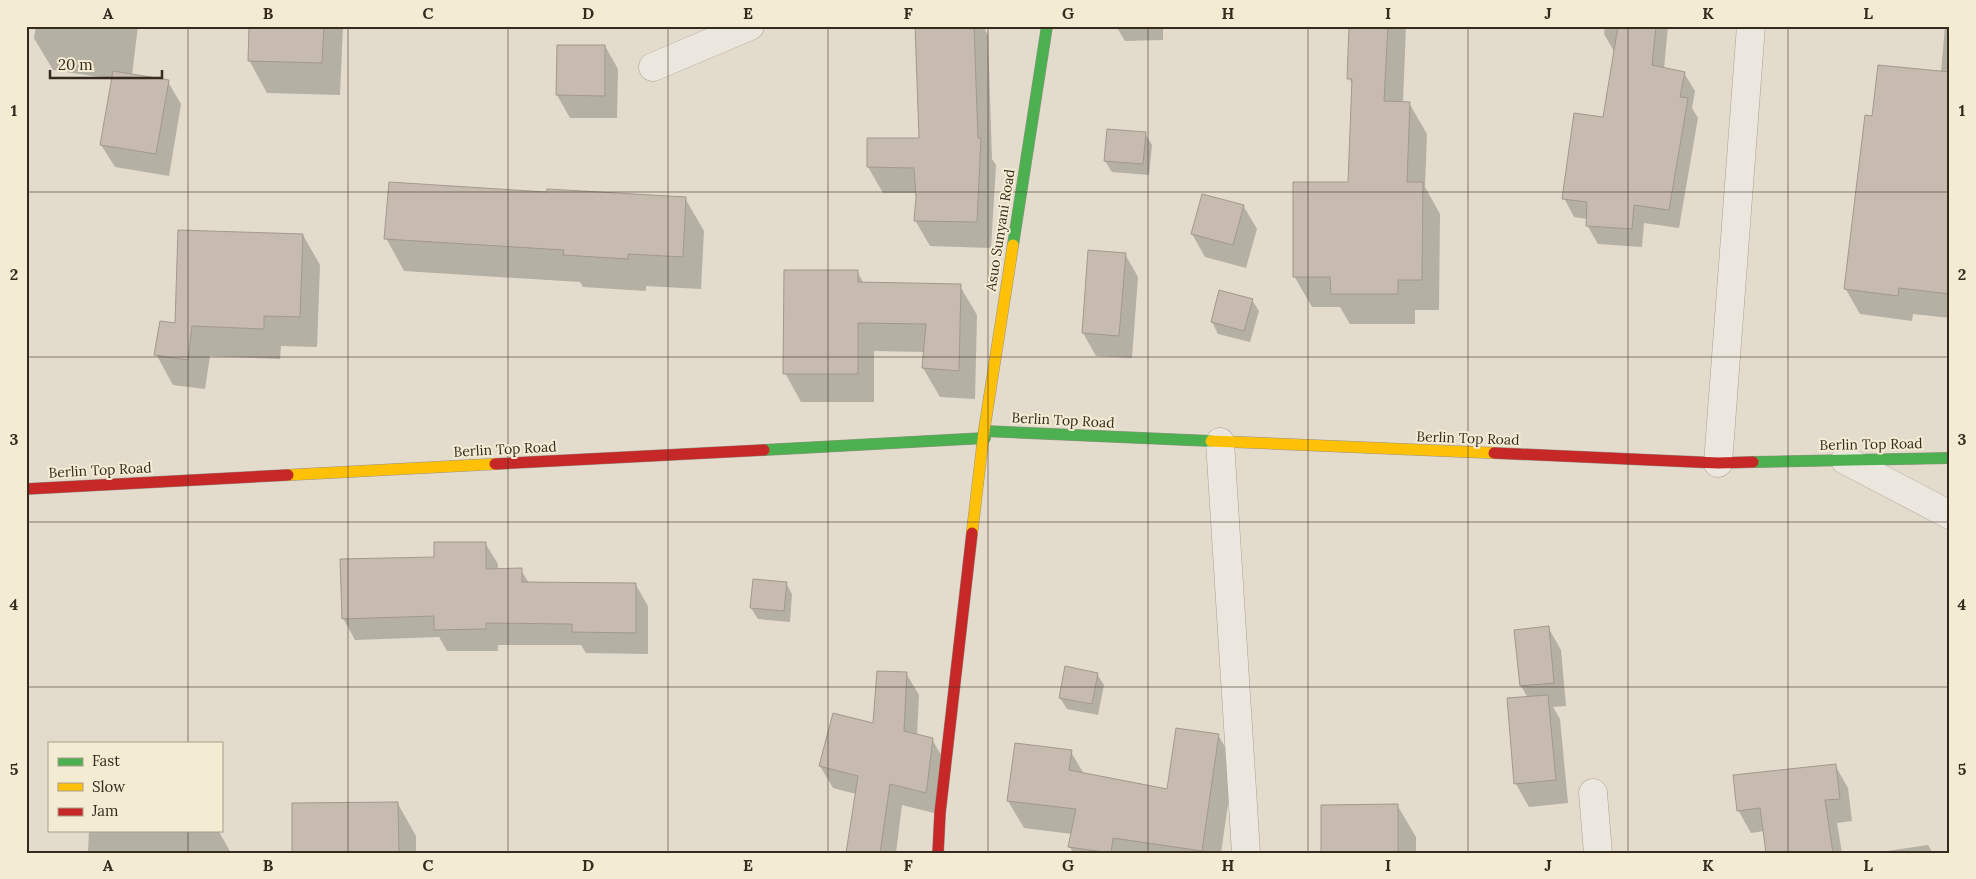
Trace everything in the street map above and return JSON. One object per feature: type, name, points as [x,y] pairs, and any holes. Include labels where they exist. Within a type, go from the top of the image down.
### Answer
[{"type":"street","points":[[653,67],[750,26]]},
{"type":"street","name":"Asuo Sunyani Road","points":[[938,853],[941,803],[985,434],[1047,26]]},
{"type":"street","points":[[1718,463],[1751,26]]},
{"type":"street","name":"Berlin Top Road","points":[[26,489],[985,434],[1718,463],[1950,458]]},
{"type":"street","points":[[1220,442],[1246,853]]},
{"type":"street","points":[[1845,460],[1950,516]]},
{"type":"street","points":[[1593,793],[1598,853]]},
{"type":"building","points":[[249,26],[324,26],[322,63],[248,61]]},
{"type":"building","points":[[915,26],[974,26],[978,138],[981,138],[977,222],[914,221],[916,197],[914,168],[867,167],[867,138],[919,138]]},
{"type":"building","points":[[1349,26],[1388,26],[1384,101],[1410,102],[1407,182],[1423,182],[1422,280],[1398,280],[1398,294],[1331,294],[1330,277],[1293,277],[1293,182],[1348,182],[1352,79],[1347,79]]},
{"type":"building","points":[[1618,26],[1656,26],[1652,65],[1685,72],[1680,97],[1688,98],[1669,210],[1634,205],[1632,229],[1586,226],[1587,202],[1562,199],[1574,113],[1603,117]]},
{"type":"building","points":[[557,45],[605,45],[605,96],[556,95]]},
{"type":"building","points":[[1878,65],[1950,72],[1950,294],[1899,288],[1898,296],[1844,289],[1865,115],[1872,116]]},
{"type":"building","points":[[113,71],[169,80],[156,154],[100,145]]},
{"type":"building","points":[[1107,129],[1146,132],[1143,164],[1104,161]]},
{"type":"building","points":[[389,182],[546,192],[547,189],[686,197],[683,257],[628,254],[628,259],[563,255],[564,250],[384,239]]},
{"type":"building","points":[[1202,194],[1244,205],[1233,245],[1191,234]]},
{"type":"building","points":[[178,230],[303,234],[300,317],[264,316],[264,329],[192,326],[188,360],[154,355],[160,321],[175,323]]},
{"type":"building","points":[[1088,250],[1126,253],[1119,336],[1082,333]]},
{"type":"building","points":[[784,270],[858,270],[858,282],[961,284],[959,371],[922,368],[926,324],[858,323],[858,374],[783,374]]},
{"type":"building","points":[[1219,290],[1253,299],[1244,331],[1211,322]]},
{"type":"building","points":[[434,542],[486,542],[486,569],[522,568],[522,582],[636,583],[636,633],[572,632],[572,624],[486,623],[486,629],[434,630],[434,616],[342,619],[340,559],[434,557]]},
{"type":"building","points":[[753,579],[787,582],[784,611],[750,608]]},
{"type":"building","points":[[1549,626],[1554,683],[1520,686],[1514,630]]},
{"type":"building","points":[[1065,666],[1098,673],[1092,704],[1059,698]]},
{"type":"building","points":[[877,671],[907,672],[904,731],[933,738],[926,793],[890,784],[880,853],[846,853],[858,776],[819,766],[833,713],[873,723]]},
{"type":"building","points":[[1548,695],[1556,780],[1514,784],[1507,698]]},
{"type":"building","points":[[1176,728],[1219,734],[1202,851],[1113,838],[1111,853],[1068,847],[1076,809],[1007,801],[1015,743],[1072,750],[1069,770],[1167,789]]},
{"type":"building","points":[[1836,764],[1840,799],[1825,800],[1833,853],[1766,853],[1760,808],[1737,811],[1733,775]]},
{"type":"building","points":[[398,802],[399,853],[292,853],[292,803]]},
{"type":"building","points":[[1398,804],[1398,853],[1321,853],[1321,805]]},
{"type":"traffic: fast","points":[[1013,245],[1047,26]]},
{"type":"traffic: fast","points":[[984,431],[1211,441]]},
{"type":"traffic: fast","points":[[764,450],[985,438]]},
{"type":"traffic: fast","points":[[1753,462],[1950,458]]},
{"type":"traffic: slow","points":[[972,533],[984,431],[1013,245]]},
{"type":"traffic: slow","points":[[1211,441],[1494,453]]},
{"type":"traffic: slow","points":[[288,475],[495,464]]},
{"type":"traffic: jam","points":[[495,464],[764,450]]},
{"type":"traffic: jam","points":[[1494,453],[1718,463],[1753,462]]},
{"type":"traffic: jam","points":[[26,489],[288,475]]},
{"type":"traffic: jam","points":[[938,853],[940,813],[972,533]]}]
